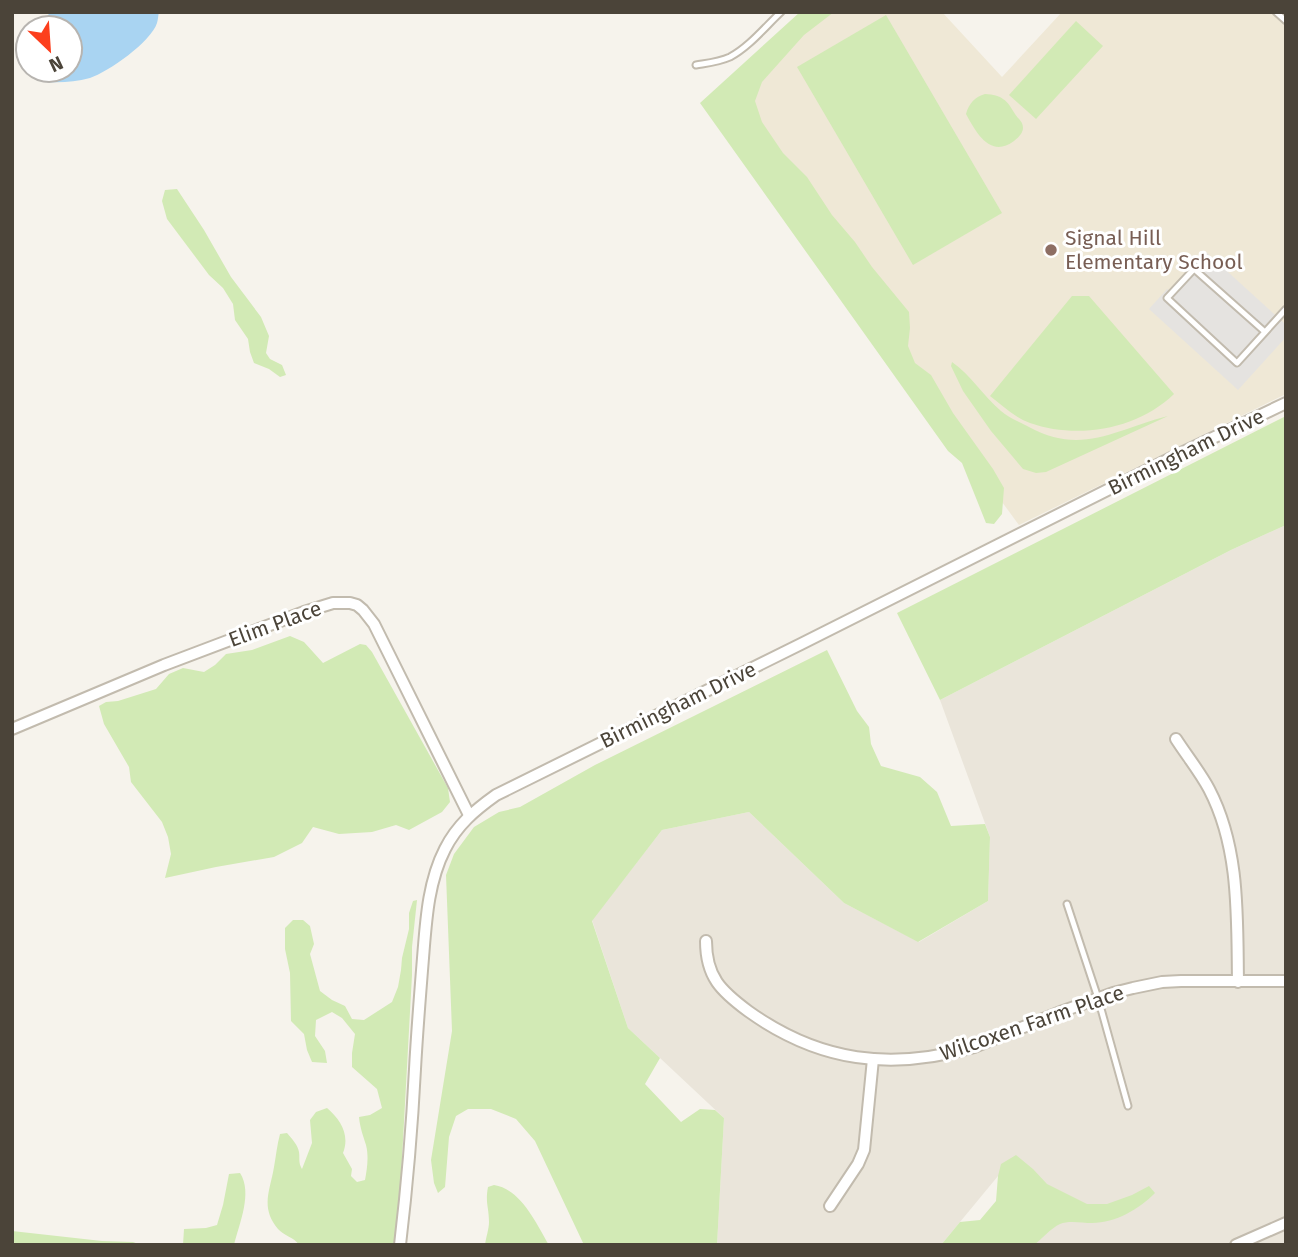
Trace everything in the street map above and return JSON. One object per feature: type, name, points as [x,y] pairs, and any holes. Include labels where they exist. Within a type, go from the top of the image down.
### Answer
[{"type":"street","name":"Birmingham Drive","points":[[401,1245],[409,1173],[427,914],[437,867],[445,848],[469,815],[496,795],[1286,403]]},
{"type":"street","name":"Elim Place","points":[[12,729],[163,665],[304,612],[333,603],[350,603],[363,610],[374,624],[469,815]]},
{"type":"street","points":[[1176,739],[1210,791],[1229,846],[1236,889],[1238,982]]},
{"type":"street","name":"Wilcoxen Farm Place","points":[[706,941],[710,971],[718,986],[730,998],[788,1036],[815,1048],[873,1059],[915,1059],[953,1053],[1098,998],[1162,982],[1286,981]]},
{"type":"street","points":[[830,1206],[858,1164],[864,1150],[873,1059]]},
{"type":"street","points":[[1236,1245],[1286,1223]]},
{"type":"lane","points":[[696,65],[729,57],[743,48],[781,12]]},
{"type":"lane","points":[[1276,12],[1286,21]]},
{"type":"lane","points":[[1265,332],[1194,269],[1167,298],[1237,363],[1286,309]]},
{"type":"lane","points":[[1067,904],[1098,998],[1128,1106]]},
{"type":"shaded area","name":"Signal Hill Elementary School","points":[[811,12],[942,12],[1002,77],[1062,12],[1286,12],[1286,394],[1019,525],[710,106]]},
{"type":"shaded area","points":[[1206,252],[1286,322],[1286,337],[1238,390],[1149,309],[1167,289],[1170,291]]},
{"type":"shaded area","points":[[1286,525],[1286,1245],[1023,1245],[998,1176],[941,1245],[717,1245],[724,1118],[628,1028],[592,920],[662,830],[749,812],[844,903],[919,942],[988,901],[990,837],[940,700],[1231,550]]},
{"type":"green space","points":[[800,12],[834,12],[804,35],[762,82],[755,101],[762,122],[783,153],[807,177],[832,215],[909,312],[908,346],[915,363],[931,375],[953,413],[1004,488],[1002,514],[994,524],[986,523],[962,463],[948,451],[700,103]]},
{"type":"green space","points":[[886,15],[1002,213],[913,265],[797,67]]},
{"type":"green space","points":[[1076,21],[1103,46],[1036,119],[1009,95]]},
{"type":"green space","points":[[985,94],[1003,99],[1022,124],[1020,135],[1005,146],[998,147],[985,141],[966,114],[973,101]]},
{"type":"green space","points":[[177,189],[231,277],[261,317],[269,336],[266,353],[270,359],[282,365],[286,375],[280,377],[254,363],[248,339],[235,320],[233,304],[167,219],[162,201],[165,190]]},
{"type":"green space","points":[[1072,296],[1089,296],[1174,394],[1143,416],[1125,423],[1087,431],[1048,428],[1024,421],[990,396]]},
{"type":"green space","points":[[952,362],[1004,413],[1048,435],[1083,440],[1168,416],[1046,472],[1036,473],[1023,469],[991,431],[963,391],[951,366]]},
{"type":"green space","points":[[1286,416],[1286,525],[1231,550],[940,700],[897,613]]},
{"type":"green space","points":[[290,636],[304,642],[323,663],[360,644],[366,645],[448,788],[450,802],[442,812],[409,830],[396,825],[372,832],[339,834],[313,827],[302,843],[274,857],[165,878],[171,854],[168,837],[162,822],[131,782],[129,767],[104,724],[99,706],[156,689],[169,674],[183,668],[204,672],[226,654],[252,650]]},
{"type":"green space","points":[[827,650],[857,711],[869,727],[871,744],[881,766],[920,777],[937,792],[951,826],[985,824],[990,837],[988,901],[918,942],[844,903],[749,812],[662,830],[592,921],[628,1028],[660,1058],[645,1084],[681,1122],[700,1109],[715,1110],[724,1118],[717,1245],[584,1245],[535,1141],[516,1119],[491,1109],[468,1109],[456,1116],[449,1137],[445,1187],[438,1193],[431,1160],[452,1031],[446,875],[454,854],[474,827],[499,812],[520,807],[595,765]]},
{"type":"green space","points":[[417,900],[412,947],[396,1245],[299,1245],[278,1229],[269,1213],[269,1191],[280,1134],[287,1133],[296,1144],[302,1169],[312,1143],[310,1120],[316,1112],[327,1108],[343,1128],[343,1153],[352,1169],[351,1176],[357,1182],[365,1180],[367,1154],[359,1117],[370,1115],[382,1108],[377,1089],[352,1067],[355,1034],[342,1018],[332,1012],[316,1020],[315,1036],[325,1051],[327,1063],[312,1062],[304,1034],[291,1021],[285,928],[293,920],[303,920],[310,926],[314,944],[310,954],[320,991],[345,1006],[352,1019],[364,1020],[392,1002],[398,987],[409,929],[409,913],[413,901]]},
{"type":"green space","points":[[1016,1155],[1047,1184],[1087,1204],[1107,1204],[1149,1186],[1155,1193],[1134,1210],[1110,1221],[1060,1224],[1034,1245],[941,1245],[960,1222],[980,1220],[996,1201],[1001,1164]]},
{"type":"green space","points":[[240,1173],[244,1181],[245,1199],[234,1245],[183,1245],[184,1229],[217,1225],[229,1174]]},
{"type":"green space","points":[[494,1185],[504,1188],[520,1200],[549,1245],[485,1245],[489,1225],[488,1187]]},
{"type":"green space","points":[[12,1231],[133,1242],[141,1245],[12,1245]]},
{"type":"water","points":[[159,12],[157,23],[147,39],[118,63],[98,75],[84,79],[84,14],[49,14]]},
{"type":"place","name":"Signal Hill Elementary School","points":[[1051,250]]}]
